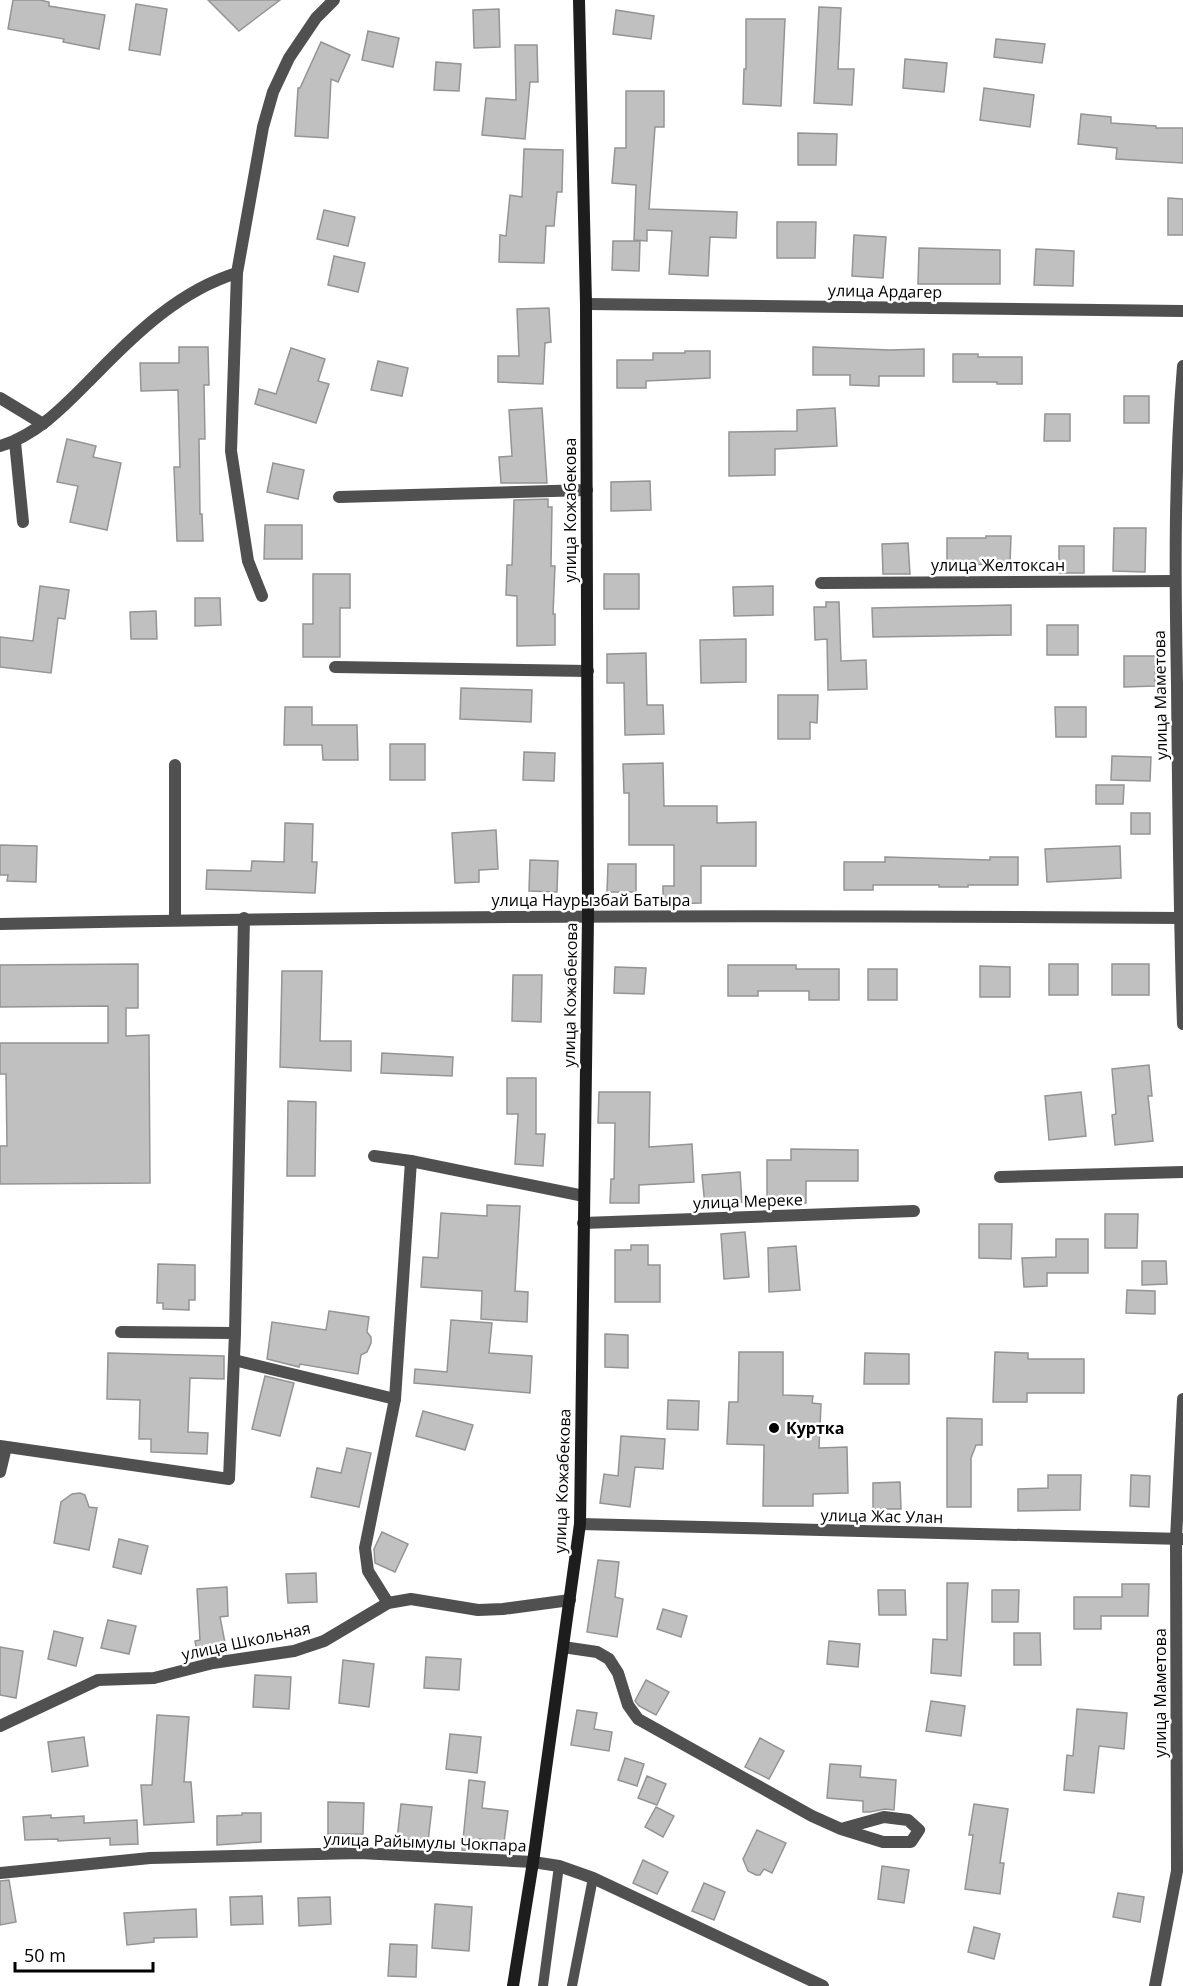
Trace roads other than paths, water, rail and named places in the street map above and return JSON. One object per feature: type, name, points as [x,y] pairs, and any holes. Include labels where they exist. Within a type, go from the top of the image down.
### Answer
[{"type":"main road","name":"улица Кожабекова","points":[[513,1986],[533,1862],[580,1524],[588,916],[588,671],[586,304],[579,0]]},
{"type":"street","points":[[262,596],[248,561],[231,451],[237,273],[263,127],[273,92],[289,58],[316,18],[334,0]]},
{"type":"street","points":[[0,446],[15,442],[43,424],[70,401],[123,347],[176,302],[213,280],[237,273]]},
{"type":"street","name":"улица Ардагер","points":[[586,304],[1183,311]]},
{"type":"street","name":"улица Маметова","points":[[1183,366],[1178,425],[1175,581],[1183,1024]]},
{"type":"street","points":[[0,398],[43,424]]},
{"type":"street","points":[[15,442],[23,522]]},
{"type":"street","points":[[339,497],[587,490]]},
{"type":"street","name":"улица Желтоксан","points":[[821,583],[1175,581]]},
{"type":"street","points":[[335,667],[588,671]]},
{"type":"street","points":[[175,765],[175,920]]},
{"type":"street","name":"улица Наурызбай Батыра","points":[[0,924],[244,918],[588,916],[1181,918]]},
{"type":"street","points":[[0,1472],[3,1447],[229,1479],[235,1333],[244,918]]},
{"type":"street","points":[[374,1156],[411,1161],[584,1196]]},
{"type":"street","points":[[388,1603],[368,1570],[365,1548],[395,1399],[411,1161]]},
{"type":"street","points":[[1000,1177],[1183,1172]]},
{"type":"street","name":"улица Мереке","points":[[583,1224],[914,1211]]},
{"type":"street","points":[[121,1332],[235,1333]]},
{"type":"street","points":[[234,1360],[395,1399]]},
{"type":"street","name":"улица Маметова","points":[[1155,1986],[1177,1871],[1179,1539],[1183,1399]]},
{"type":"street","name":"улица Жас Улан","points":[[580,1524],[1179,1539]]},
{"type":"street","name":"улица Школьная","points":[[0,1726],[98,1680],[154,1678],[213,1663],[294,1651],[324,1641],[388,1603],[411,1599],[478,1610],[502,1610],[570,1600]]},
{"type":"street","points":[[563,1647],[597,1652],[609,1659],[618,1673],[628,1706],[638,1719],[812,1816],[840,1829],[883,1842],[911,1842],[919,1830],[908,1821],[884,1817],[840,1829]]},
{"type":"street","name":"улица Райымулы Чокпара","points":[[0,1873],[150,1858],[360,1853],[533,1862],[558,1866],[593,1878],[823,1986]]},
{"type":"lane","points":[[543,1986],[558,1866]]},
{"type":"lane","points":[[572,1986],[593,1878]]},
{"type":"place","name":"Куртка","points":[[774,1428]]}]
